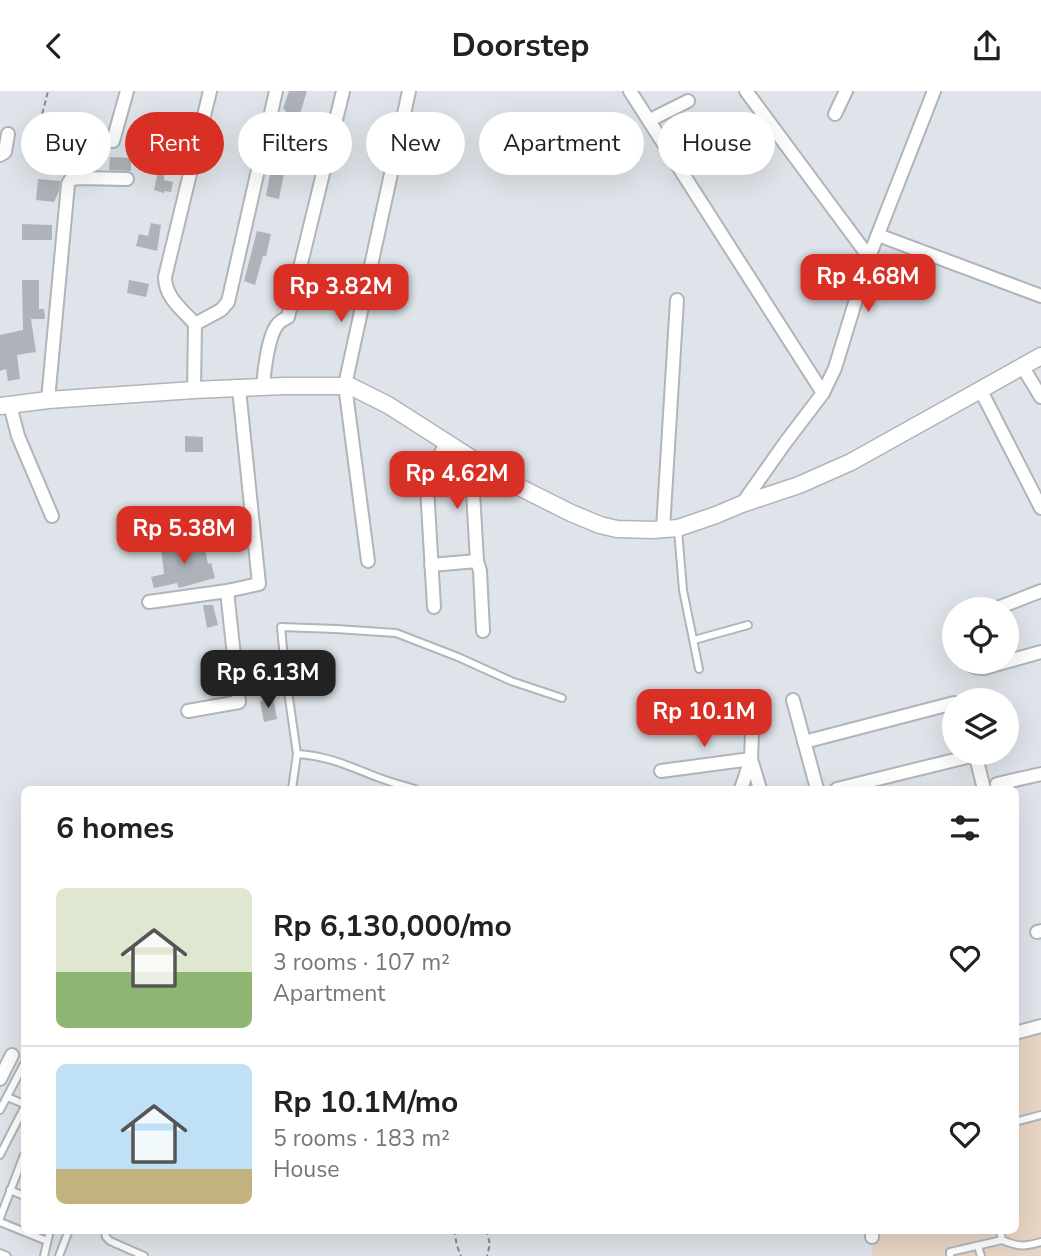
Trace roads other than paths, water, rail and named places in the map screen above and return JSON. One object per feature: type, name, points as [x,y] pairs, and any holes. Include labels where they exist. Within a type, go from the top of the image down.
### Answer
[{"type":"street","points":[[113,141],[127,91]]},
{"type":"street","points":[[194,390],[195,324],[166,291],[165,277],[209,91]]},
{"type":"street","points":[[195,324],[221,310],[228,302],[276,91]]},
{"type":"street","points":[[263,387],[266,358],[277,324],[288,317],[343,91]]},
{"type":"street","points":[[368,561],[345,386],[409,91]]},
{"type":"street","points":[[630,91],[658,133]]},
{"type":"street","points":[[746,91],[869,257]]},
{"type":"street","points":[[835,114],[846,91]]},
{"type":"street","points":[[742,504],[823,393],[835,368],[869,257],[929,94]]},
{"type":"street","points":[[650,120],[688,101]]},
{"type":"street","points":[[0,155],[6,150],[8,134]]},
{"type":"street","points":[[685,175],[823,393]]},
{"type":"street","points":[[48,400],[68,184],[71,180],[80,178],[127,179]]},
{"type":"street","points":[[878,235],[1041,296]]},
{"type":"street","points":[[670,529],[677,300]]},
{"type":"street","points":[[52,516],[5,406],[48,400],[194,390],[263,387],[356,388],[388,405],[507,481],[586,520],[625,530],[670,529],[799,485],[851,462],[1041,356]]},
{"type":"street","points":[[1022,366],[1041,397]]},
{"type":"street","points":[[149,602],[259,584],[239,389]]},
{"type":"street","points":[[980,390],[1041,508]]},
{"type":"street","points":[[433,607],[427,487],[428,479],[446,443]]},
{"type":"street","points":[[471,459],[483,631]]},
{"type":"street","points":[[431,565],[477,561]]},
{"type":"street","points":[[188,711],[246,701],[227,591]]},
{"type":"street","points":[[1019,600],[1041,591]]},
{"type":"street","points":[[1019,658],[1041,652]]},
{"type":"street","points":[[793,700],[816,786]]},
{"type":"street","points":[[742,786],[751,759],[752,706]]},
{"type":"street","points":[[804,742],[942,706]]},
{"type":"street","points":[[661,771],[751,759]]},
{"type":"street","points":[[751,759],[759,786]]},
{"type":"street","points":[[849,786],[942,762]]},
{"type":"street","points":[[978,765],[983,786]]},
{"type":"street","points":[[997,784],[1041,773]]},
{"type":"street","points":[[1019,1032],[1041,1026]]},
{"type":"street","points":[[0,1079],[12,1055]]},
{"type":"lane","points":[[670,529],[699,669]]},
{"type":"lane","points":[[694,641],[748,625]]},
{"type":"lane","points":[[292,786],[297,754],[281,627],[397,633],[510,681],[562,698]]},
{"type":"lane","points":[[297,754],[317,755],[340,761],[406,786]]},
{"type":"lane","points":[[0,1110],[21,1070]]},
{"type":"lane","points":[[7,1097],[21,1104]]},
{"type":"lane","points":[[0,1155],[21,1112]]},
{"type":"lane","points":[[1019,1121],[1041,1115]]},
{"type":"lane","points":[[21,1166],[0,1220],[21,1226]]},
{"type":"lane","points":[[10,1190],[21,1195]]},
{"type":"lane","points":[[59,1256],[67,1234]]},
{"type":"lane","points":[[105,1234],[110,1241],[144,1256]]},
{"type":"lane","points":[[1001,1234],[1002,1240]]},
{"type":"lane","points":[[44,1256],[49,1235],[65,1240]]},
{"type":"lane","points":[[950,1256],[950,1252],[1002,1240],[1024,1247],[1041,1242]]},
{"type":"lane","points":[[978,1246],[981,1256]]},
{"type":"lane","points":[[0,1253],[7,1256]]}]
